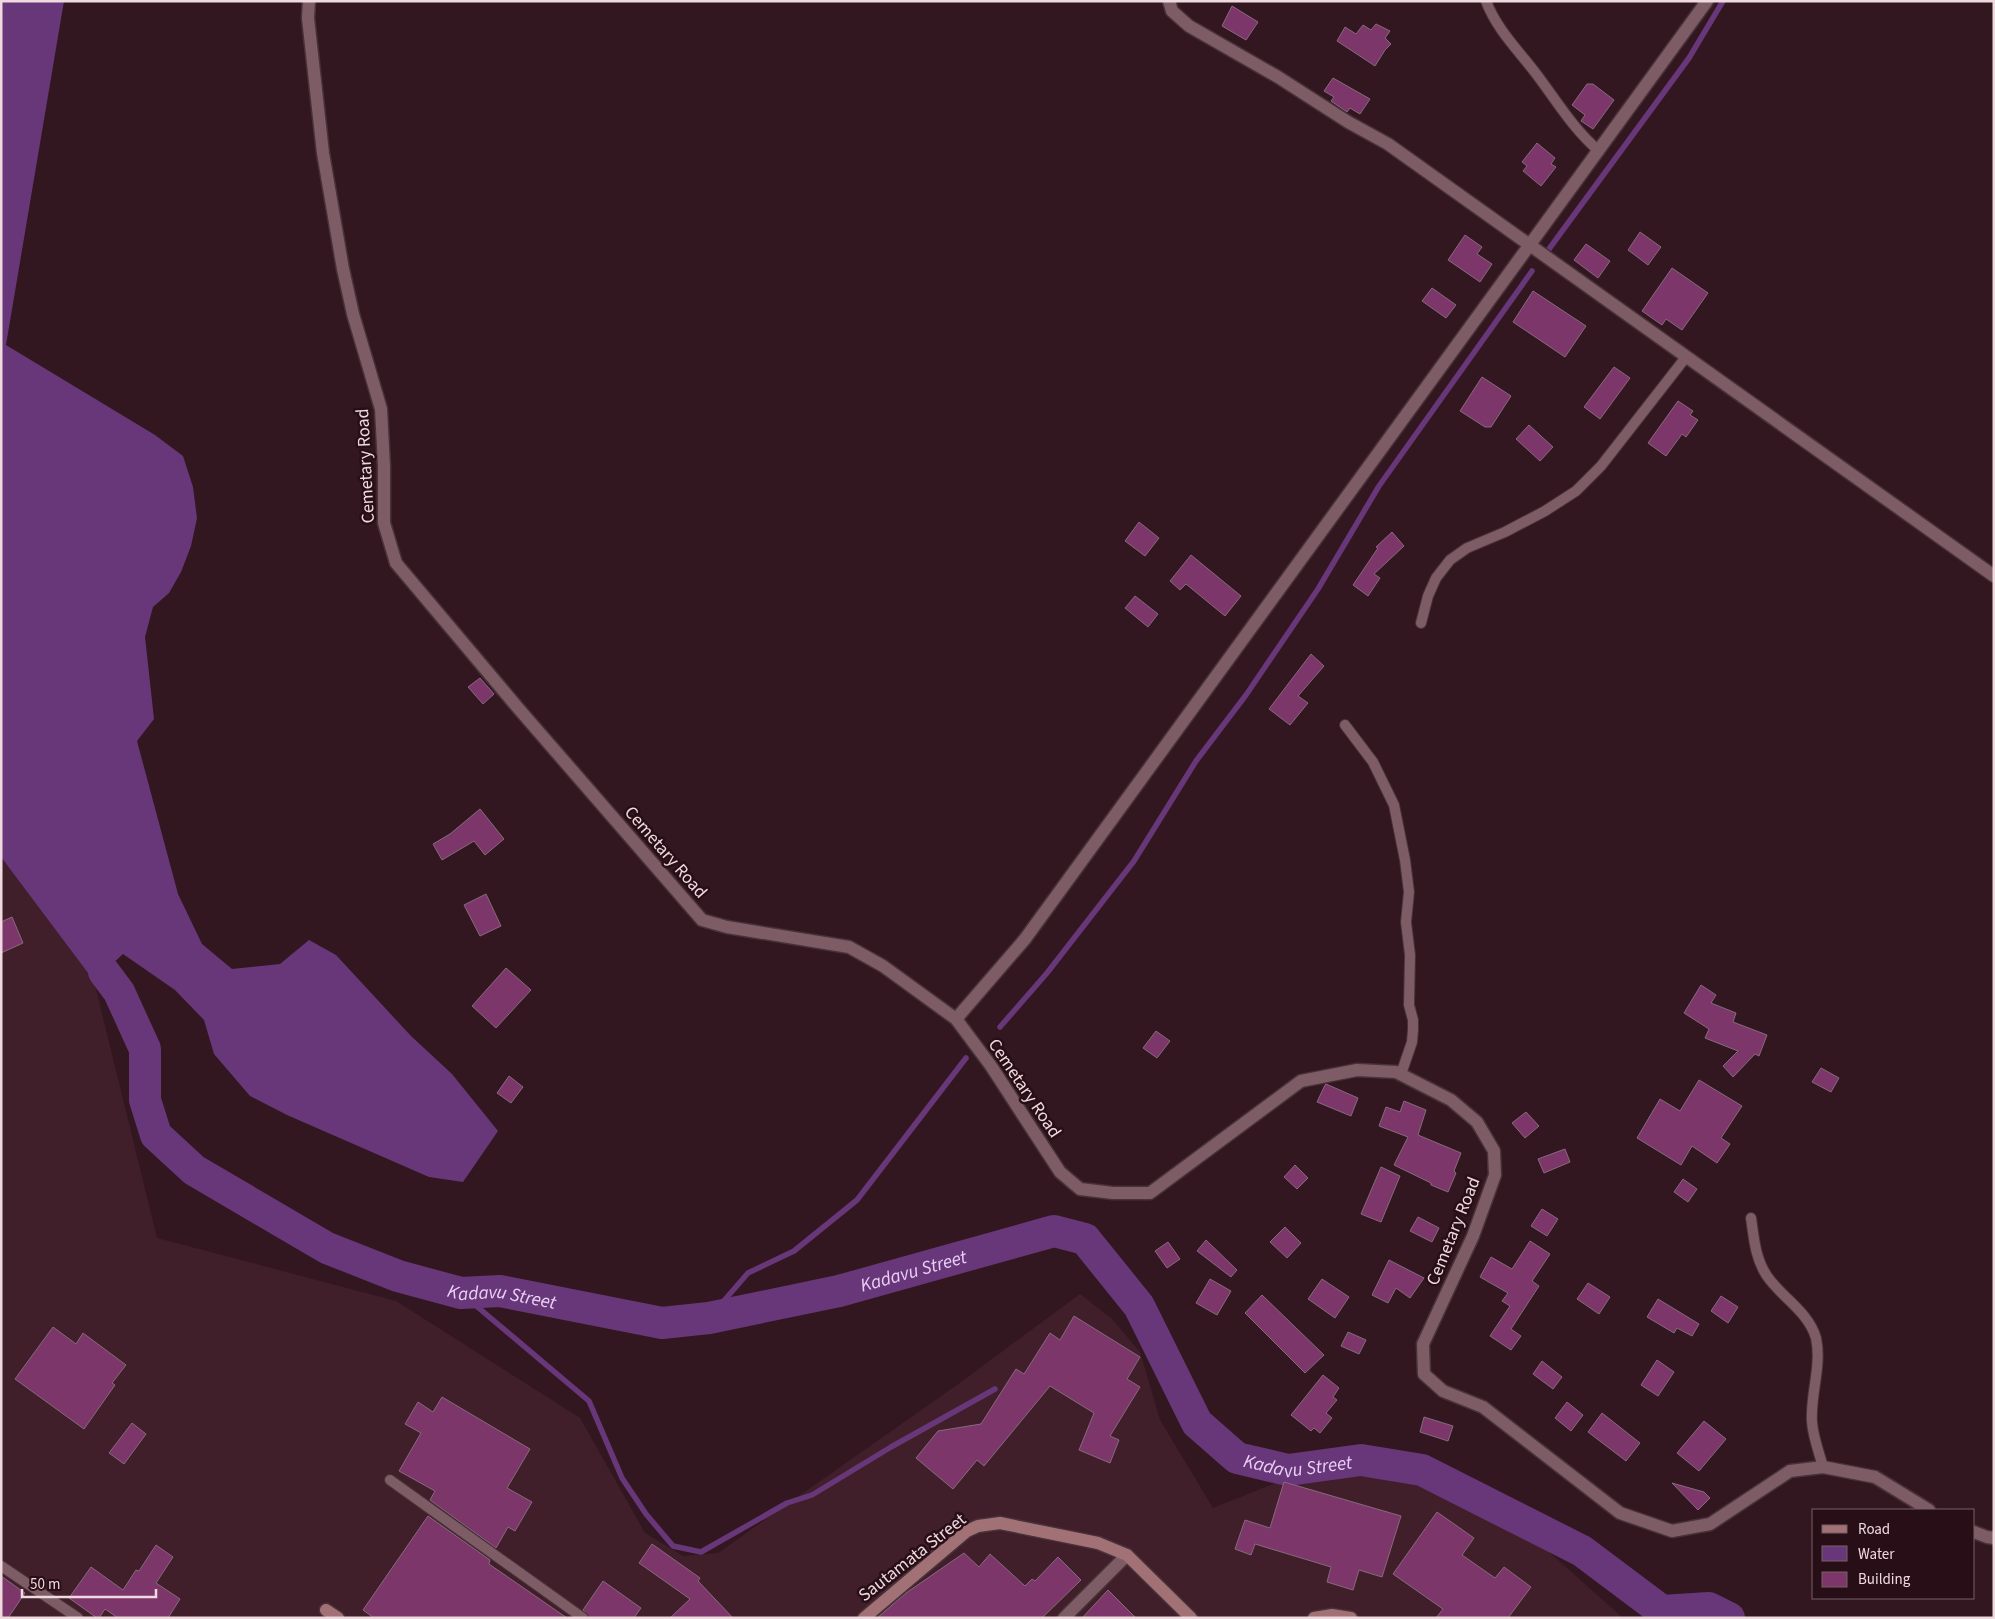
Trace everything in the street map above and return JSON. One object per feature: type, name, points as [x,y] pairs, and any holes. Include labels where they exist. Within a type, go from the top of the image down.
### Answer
[{"type":"street","name":"Cemetary Road","points":[[309,1],[308,18],[323,153],[343,269],[353,314],[381,409],[384,523],[396,563],[524,716],[702,920],[849,947],[883,966],[956,1018],[991,1066],[1060,1172],[1080,1189],[1113,1193],[1150,1193],[1301,1081],[1357,1070],[1396,1072],[1401,1074],[1451,1100],[1477,1122],[1494,1151],[1495,1175],[1473,1236],[1423,1344],[1424,1374],[1443,1391],[1483,1407],[1620,1513],[1672,1530],[1710,1524],[1790,1471],[1823,1466],[1875,1477],[1927,1509]]},
{"type":"street","points":[[1169,1],[1172,12],[1188,26],[1278,77],[1348,122],[1388,144],[1994,576]]},
{"type":"street","points":[[956,1018],[1025,939],[1530,247],[1707,1]]},
{"type":"street","name":"Sautamata Street","points":[[864,1618],[967,1531],[978,1526],[1000,1523],[1098,1543],[1127,1555],[1192,1618]]},
{"type":"street","points":[[1975,1532],[1994,1538]]},
{"type":"street","points":[[1064,1618],[1127,1555]]},
{"type":"street","points":[[326,1610],[338,1618]]},
{"type":"street","points":[[1314,1618],[1332,1615],[1351,1618]]},
{"type":"lane","points":[[1486,1],[1509,40],[1582,136],[1599,151]]},
{"type":"lane","points":[[1420,623],[1428,596],[1436,578],[1450,560],[1467,548],[1505,532],[1545,511],[1576,491],[1601,466],[1686,358]]},
{"type":"lane","points":[[1345,725],[1373,762],[1394,805],[1406,860],[1409,892],[1406,922],[1410,955],[1409,1005],[1413,1020],[1413,1030],[1412,1042],[1401,1074]]},
{"type":"lane","points":[[1751,1218],[1760,1264],[1777,1288],[1806,1318],[1816,1339],[1817,1360],[1812,1422],[1823,1466]]},
{"type":"lane","points":[[390,1480],[583,1618]]},
{"type":"lane","points":[[1,1566],[78,1618]]},
{"type":"shaded area","points":[[1,857],[94,981],[157,1238],[396,1301],[580,1418],[645,1533],[683,1556],[718,1553],[957,1385],[1080,1294],[1112,1319],[1140,1352],[1160,1420],[1213,1508],[1283,1480],[1377,1476],[1445,1489],[1522,1528],[1623,1618],[1,1618]]},
{"type":"water","points":[[1,1],[64,1],[6,345],[155,435],[183,456],[193,487],[197,518],[191,546],[181,572],[169,593],[153,607],[145,637],[154,719],[137,741],[178,894],[202,944],[232,969],[280,964],[309,940],[336,955],[411,1036],[452,1074],[498,1131],[463,1182],[429,1177],[287,1115],[250,1096],[214,1054],[204,1020],[175,990],[123,954],[94,981],[1,857]]},
{"type":"building","points":[[1232,6],[1258,22],[1246,40],[1222,26]]},
{"type":"building","points":[[1376,24],[1390,31],[1385,38],[1391,44],[1375,66],[1337,41],[1345,27],[1356,34],[1363,25],[1371,30]]},
{"type":"building","points":[[1333,78],[1370,99],[1360,114],[1350,108],[1347,112],[1331,101],[1334,97],[1324,91]]},
{"type":"building","points":[[1587,84],[1593,84],[1614,100],[1593,129],[1581,121],[1585,115],[1572,105]]},
{"type":"building","points":[[1537,143],[1555,158],[1551,164],[1556,167],[1541,186],[1523,171],[1527,166],[1522,162]]},
{"type":"building","points":[[1640,232],[1661,247],[1648,265],[1628,250]]},
{"type":"building","points":[[1465,235],[1482,247],[1477,254],[1492,264],[1480,282],[1448,260]]},
{"type":"building","points":[[1586,244],[1610,261],[1598,278],[1574,260]]},
{"type":"building","points":[[1672,268],[1708,293],[1682,330],[1666,319],[1662,325],[1642,311]]},
{"type":"building","points":[[1432,288],[1456,305],[1446,318],[1422,301]]},
{"type":"building","points":[[1533,291],[1586,326],[1565,357],[1513,322]]},
{"type":"building","points":[[1614,367],[1630,378],[1600,419],[1584,407]]},
{"type":"building","points":[[1482,377],[1511,396],[1491,427],[1485,427],[1460,411]]},
{"type":"building","points":[[1678,401],[1693,411],[1690,415],[1698,420],[1686,437],[1682,434],[1666,456],[1648,443]]},
{"type":"building","points":[[1529,425],[1553,447],[1540,461],[1516,439]]},
{"type":"building","points":[[1139,522],[1159,538],[1145,556],[1125,541]]},
{"type":"building","points":[[1392,532],[1404,546],[1374,574],[1380,578],[1368,596],[1353,585],[1378,548],[1376,547]]},
{"type":"building","points":[[1191,555],[1241,596],[1225,616],[1186,584],[1180,590],[1170,581]]},
{"type":"building","points":[[1135,596],[1158,614],[1148,627],[1125,608]]},
{"type":"building","points":[[1311,654],[1324,666],[1298,696],[1308,703],[1290,725],[1269,709]]},
{"type":"building","points":[[480,678],[494,694],[483,704],[468,687]]},
{"type":"building","points":[[480,809],[504,839],[485,855],[474,841],[442,860],[433,844],[450,834]]},
{"type":"building","points":[[486,894],[501,926],[480,936],[464,905]]},
{"type":"building","points":[[12,917],[23,943],[1,953],[1,922]]},
{"type":"building","points":[[506,968],[531,990],[496,1028],[472,1006]]},
{"type":"building","points":[[1701,985],[1716,995],[1711,1003],[1736,1013],[1733,1022],[1767,1035],[1759,1056],[1755,1054],[1733,1077],[1723,1066],[1738,1051],[1705,1038],[1709,1029],[1684,1013]]},
{"type":"building","points":[[1156,1031],[1170,1041],[1157,1058],[1143,1048]]},
{"type":"building","points":[[1821,1068],[1839,1078],[1831,1092],[1812,1082]]},
{"type":"building","points":[[509,1076],[523,1087],[511,1103],[497,1093]]},
{"type":"building","points":[[1699,1080],[1742,1106],[1721,1138],[1730,1144],[1717,1163],[1692,1146],[1681,1165],[1637,1138],[1660,1099],[1680,1111]]},
{"type":"building","points":[[1326,1084],[1358,1098],[1351,1116],[1317,1102]]},
{"type":"building","points":[[1404,1101],[1426,1110],[1418,1135],[1461,1153],[1454,1171],[1456,1173],[1448,1192],[1394,1165],[1408,1137],[1379,1126],[1386,1107],[1400,1112]]},
{"type":"building","points":[[1526,1112],[1539,1126],[1525,1138],[1512,1123]]},
{"type":"building","points":[[1565,1149],[1570,1162],[1544,1173],[1538,1159]]},
{"type":"building","points":[[1295,1165],[1308,1178],[1297,1189],[1284,1177]]},
{"type":"building","points":[[1381,1167],[1400,1176],[1381,1222],[1361,1214]]},
{"type":"building","points":[[1683,1179],[1697,1189],[1688,1202],[1674,1192]]},
{"type":"building","points":[[1542,1209],[1558,1219],[1547,1236],[1531,1226]]},
{"type":"building","points":[[1418,1217],[1439,1228],[1432,1242],[1410,1231]]},
{"type":"building","points":[[1285,1227],[1301,1243],[1287,1258],[1270,1242]]},
{"type":"building","points":[[1206,1240],[1237,1270],[1231,1277],[1197,1251]]},
{"type":"building","points":[[1530,1241],[1550,1254],[1532,1281],[1539,1286],[1511,1329],[1521,1336],[1511,1350],[1490,1336],[1510,1306],[1502,1301],[1508,1293],[1480,1277],[1491,1257],[1512,1269]]},
{"type":"building","points":[[1168,1242],[1180,1259],[1167,1268],[1155,1251]]},
{"type":"building","points":[[1389,1260],[1424,1278],[1410,1298],[1396,1288],[1388,1303],[1372,1295]]},
{"type":"building","points":[[1210,1279],[1231,1291],[1217,1315],[1196,1303]]},
{"type":"building","points":[[1322,1279],[1349,1297],[1335,1318],[1308,1299]]},
{"type":"building","points":[[1588,1283],[1610,1297],[1599,1314],[1577,1299]]},
{"type":"building","points":[[1262,1295],[1324,1355],[1305,1373],[1245,1313]]},
{"type":"building","points":[[1721,1296],[1738,1307],[1728,1323],[1711,1311]]},
{"type":"building","points":[[1658,1299],[1699,1324],[1692,1336],[1677,1328],[1674,1333],[1647,1317]]},
{"type":"building","points":[[1074,1316],[1140,1357],[1127,1379],[1140,1387],[1110,1436],[1119,1440],[1110,1463],[1079,1450],[1094,1413],[1050,1386],[984,1466],[977,1460],[953,1489],[916,1458],[938,1431],[981,1424],[1016,1369],[1024,1374],[1050,1333],[1060,1340]]},
{"type":"building","points":[[53,1327],[76,1344],[83,1333],[126,1365],[112,1383],[115,1385],[84,1429],[15,1379]]},
{"type":"building","points":[[1348,1332],[1366,1340],[1359,1354],[1341,1346]]},
{"type":"building","points":[[1657,1360],[1674,1372],[1658,1396],[1641,1385]]},
{"type":"building","points":[[1542,1361],[1562,1377],[1553,1389],[1533,1374]]},
{"type":"building","points":[[1323,1375],[1339,1388],[1333,1397],[1337,1400],[1326,1413],[1332,1418],[1320,1433],[1314,1428],[1311,1431],[1291,1415]]},
{"type":"building","points":[[442,1397],[530,1449],[507,1488],[532,1502],[515,1531],[508,1527],[496,1548],[430,1500],[435,1491],[399,1471],[421,1433],[405,1424],[418,1402],[433,1412]]},
{"type":"building","points":[[1567,1402],[1583,1415],[1571,1431],[1555,1418]]},
{"type":"building","points":[[1602,1413],[1640,1443],[1626,1461],[1588,1432]]},
{"type":"building","points":[[1424,1417],[1453,1426],[1448,1441],[1420,1432]]},
{"type":"building","points":[[1704,1421],[1726,1439],[1699,1471],[1677,1453]]},
{"type":"building","points":[[132,1423],[146,1434],[124,1464],[109,1453]]},
{"type":"building","points":[[1284,1482],[1401,1516],[1382,1577],[1359,1570],[1353,1590],[1327,1582],[1331,1567],[1255,1544],[1251,1555],[1235,1549],[1245,1520],[1270,1528]]},
{"type":"building","points":[[1672,1483],[1704,1492],[1710,1498],[1698,1510]]},
{"type":"building","points":[[1437,1512],[1474,1538],[1462,1555],[1495,1578],[1504,1567],[1531,1587],[1508,1618],[1436,1618],[1443,1609],[1393,1574]]},
{"type":"building","points":[[428,1516],[490,1560],[489,1564],[567,1618],[374,1618],[363,1610]]},
{"type":"building","points":[[652,1544],[700,1578],[698,1581],[733,1618],[670,1618],[690,1599],[639,1563]]},
{"type":"building","points":[[156,1545],[173,1557],[156,1583],[180,1599],[168,1618],[118,1618],[105,1609],[97,1618],[69,1598],[91,1567],[123,1590],[136,1570],[139,1571]]},
{"type":"building","points":[[964,1553],[979,1567],[990,1554],[1025,1586],[1032,1579],[1035,1581],[1058,1557],[1081,1580],[1042,1618],[877,1618],[906,1593]]},
{"type":"building","points":[[1,1576],[25,1593],[8,1618],[1,1618]]},
{"type":"building","points":[[603,1581],[641,1608],[634,1618],[590,1618],[583,1610]]},
{"type":"building","points":[[1108,1590],[1136,1618],[1082,1618]]},
{"type":"waterway","points":[[1549,249],[1689,58],[1723,1]]},
{"type":"waterway","points":[[1000,1027],[1047,973],[1134,861],[1196,761],[1246,695],[1318,589],[1379,486],[1532,271]]},
{"type":"waterway","name":"Kadavu Street","points":[[104,972],[119,992],[145,1049],[145,1100],[156,1135],[194,1170],[327,1248],[398,1276],[461,1293],[500,1291],[662,1323],[709,1318],[839,1291],[1054,1231],[1085,1239],[1139,1306],[1197,1423],[1237,1458],[1288,1470],[1361,1460],[1422,1470],[1582,1551],[1662,1611],[1709,1608],[1729,1618]]},
{"type":"waterway","points":[[709,1318],[748,1273],[794,1251],[857,1200],[966,1058]]},
{"type":"waterway","points":[[461,1293],[589,1401],[622,1478],[646,1514],[673,1546],[701,1552],[787,1503],[812,1495],[891,1447],[995,1389]]}]
